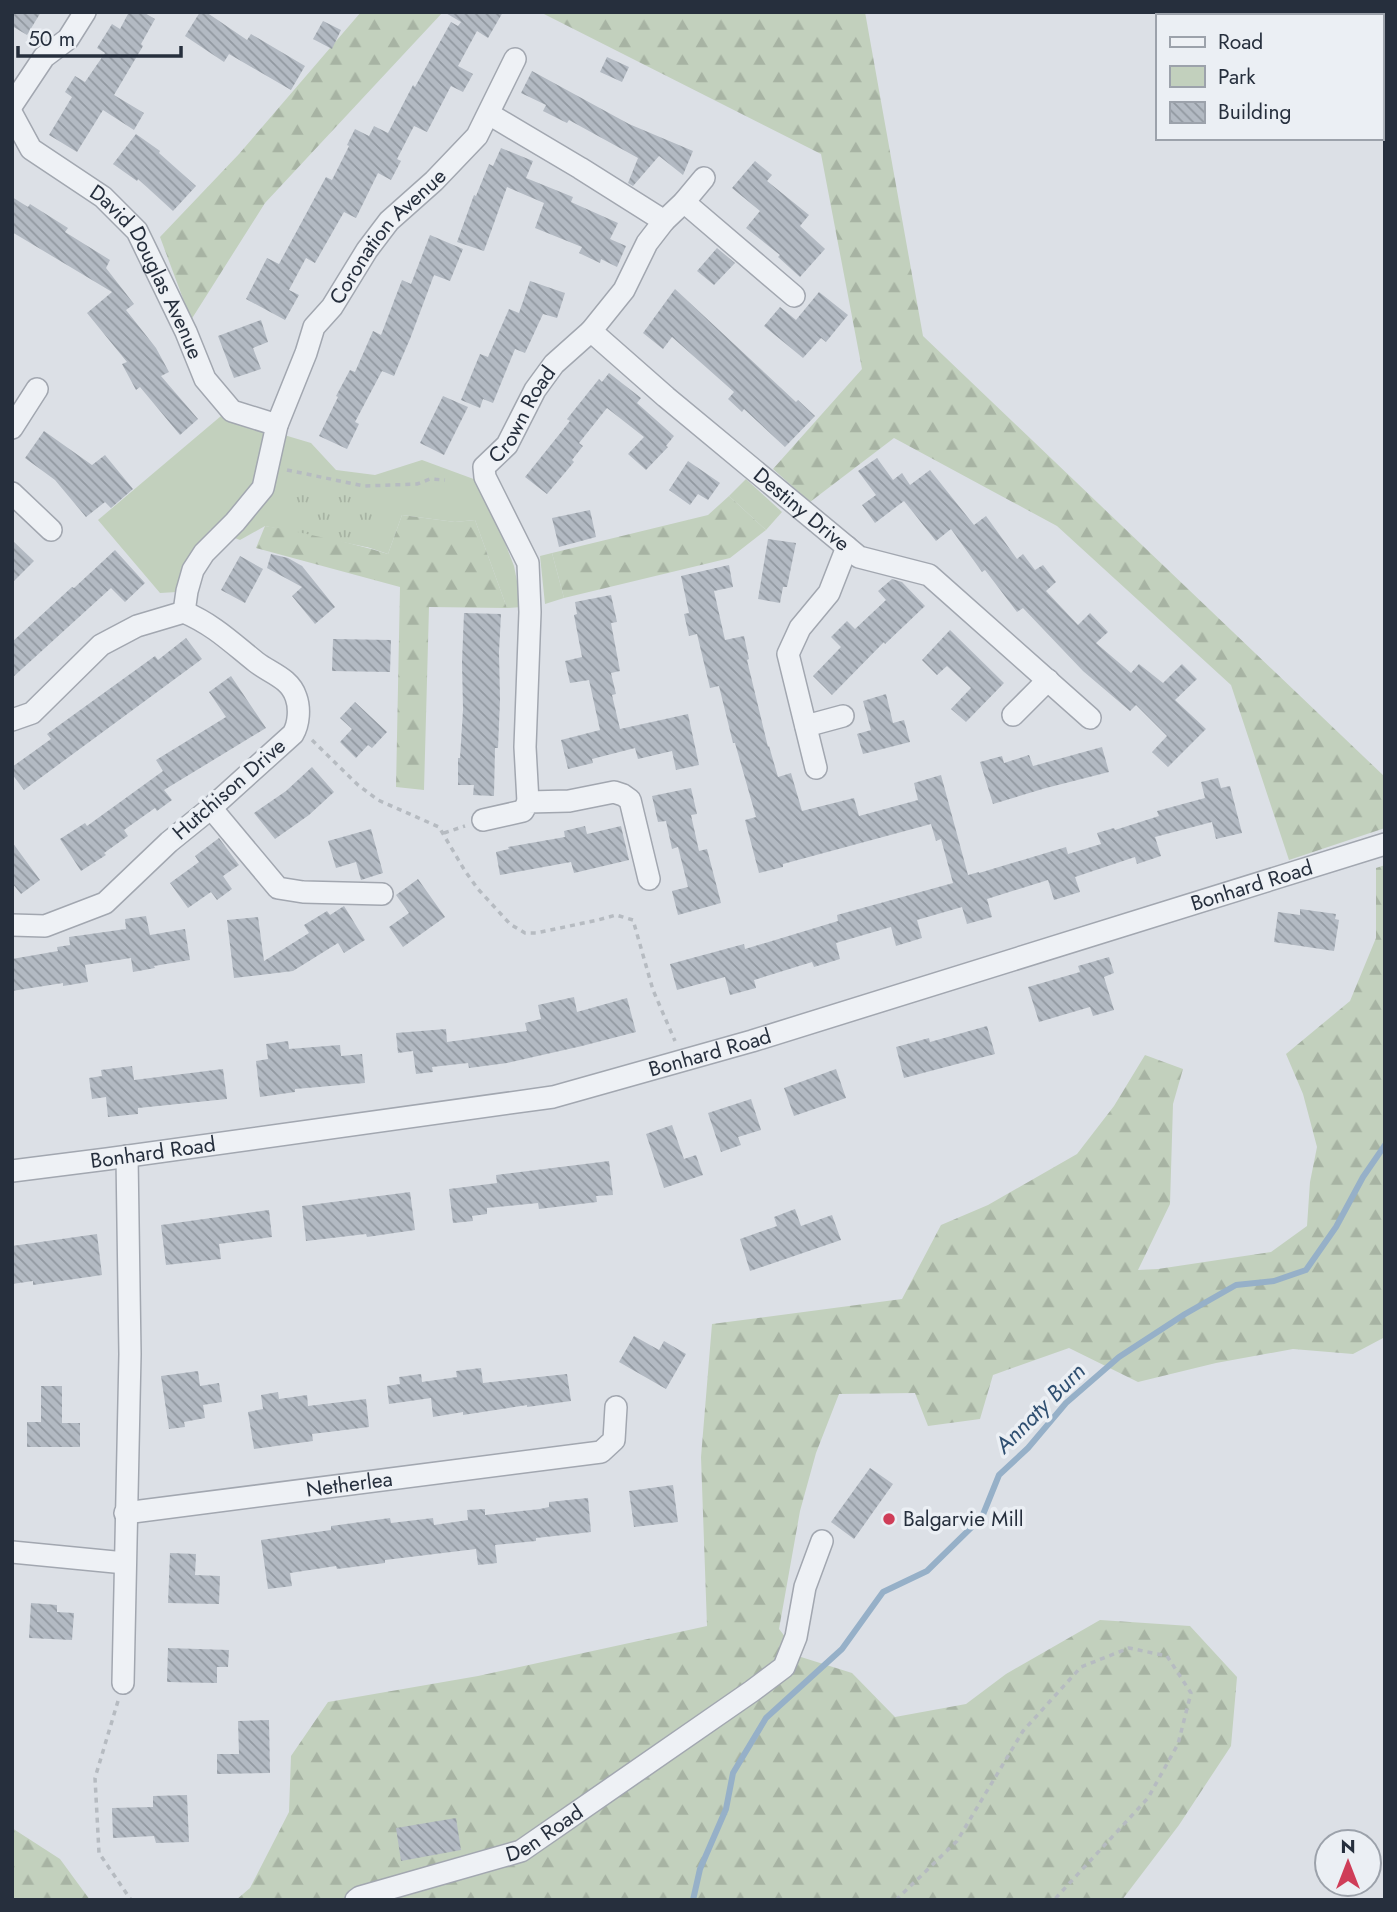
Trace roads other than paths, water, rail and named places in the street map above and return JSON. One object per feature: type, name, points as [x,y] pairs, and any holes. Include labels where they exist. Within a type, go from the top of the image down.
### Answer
[{"type":"street","points":[[12,105],[44,57],[68,39],[86,12]]},
{"type":"street","name":"Coronation Avenue","points":[[278,425],[314,327],[332,307],[389,221],[477,136],[515,59]]},
{"type":"street","name":"David Douglas Avenue","points":[[12,114],[31,149],[103,197],[137,231],[186,332],[205,379],[232,411],[278,425]]},
{"type":"street","points":[[489,114],[580,167],[664,221]]},
{"type":"street","name":"Crown Road","points":[[528,802],[525,747],[530,612],[528,563],[485,477],[484,467],[507,444],[535,390],[554,364],[591,331],[624,290],[647,243],[704,178]]},
{"type":"street","points":[[684,201],[794,296]]},
{"type":"street","name":"Destiny Drive","points":[[591,331],[666,397],[859,557],[929,575],[1090,718]]},
{"type":"street","points":[[12,428],[37,389]]},
{"type":"street","points":[[12,720],[32,713],[101,645],[137,626],[184,612],[193,570],[204,553],[235,522],[263,488],[278,425]]},
{"type":"street","points":[[12,493],[51,530]]},
{"type":"street","points":[[816,768],[788,654],[800,628],[829,593],[847,547]]},
{"type":"street","name":"Hutchison Drive","points":[[12,925],[45,926],[105,903],[169,842],[293,734],[298,726],[296,696],[282,677],[260,664],[213,626],[184,612]]},
{"type":"street","points":[[1013,715],[1048,680]]},
{"type":"street","points":[[806,726],[843,716]]},
{"type":"street","points":[[483,820],[523,811],[528,802],[569,801],[614,792],[624,795],[630,800],[649,879]]},
{"type":"street","points":[[211,808],[278,888],[303,892],[382,894]]},
{"type":"street","name":"Bonhard Road","points":[[12,1171],[553,1097],[765,1037],[1385,844]]},
{"type":"street","points":[[123,1683],[130,1354],[127,1156]]},
{"type":"street","name":"Netherlea","points":[[125,1513],[601,1452],[614,1440],[616,1407]]},
{"type":"street","name":"Den Road","points":[[356,1900],[521,1851],[784,1667],[796,1637],[805,1587],[822,1541]]},
{"type":"street","points":[[12,1552],[125,1563]]},
{"type":"waterway","name":"Annaty Burn","points":[[693,1900],[700,1869],[726,1809],[733,1773],[766,1718],[842,1649],[883,1592],[927,1571],[982,1517],[999,1475],[1028,1448],[1066,1403],[1119,1357],[1236,1285],[1274,1281],[1306,1270],[1336,1227],[1363,1177],[1385,1145]]},
{"type":"place","name":"Balgarvie Mill","points":[[889,1519]]}]
